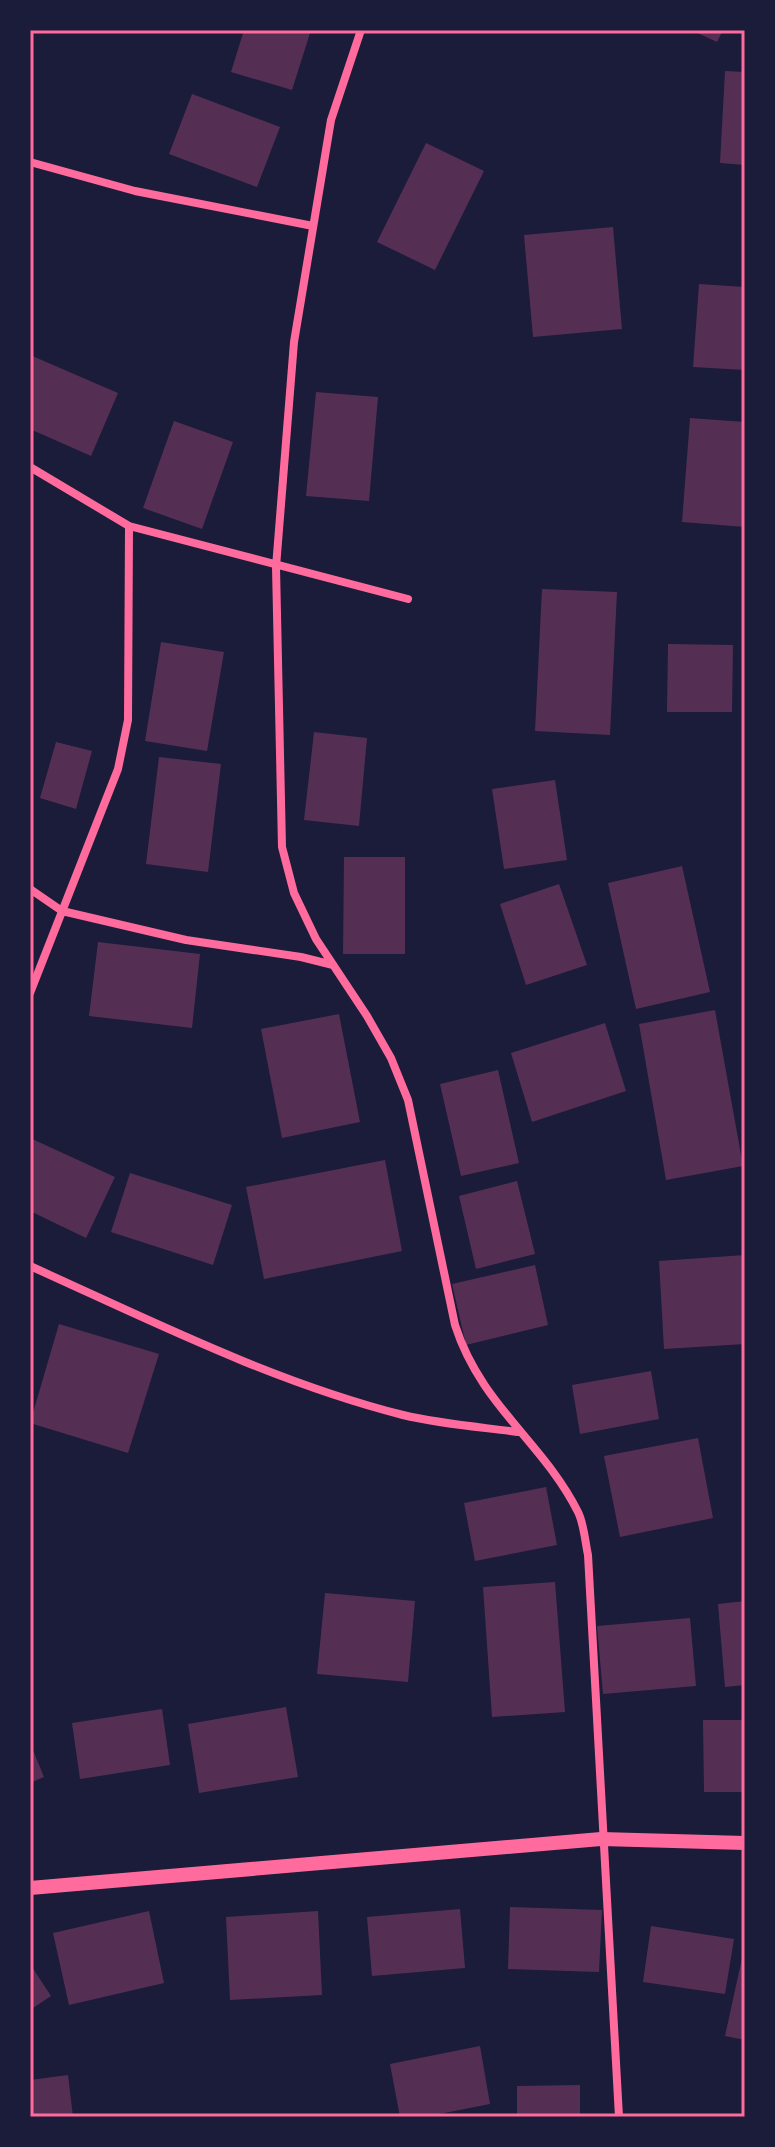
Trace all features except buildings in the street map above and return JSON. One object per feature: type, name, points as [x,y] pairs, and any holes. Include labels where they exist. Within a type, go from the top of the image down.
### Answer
[{"type":"street","points":[[361,30],[331,120],[294,342],[276,567],[282,847],[294,893],[391,1058],[408,1100],[455,1325],[466,1358],[486,1391],[552,1472],[579,1514],[588,1555],[601,1839],[619,2117]]},
{"type":"street","points":[[30,162],[135,191],[313,226]]},
{"type":"street","points":[[30,467],[129,526],[276,567],[408,599]]},
{"type":"street","points":[[30,993],[118,769],[128,720],[129,526]]},
{"type":"street","points":[[30,889],[62,911],[186,940],[334,965]]},
{"type":"street","points":[[30,1266],[222,1352],[312,1387],[405,1415],[518,1432]]},
{"type":"street","points":[[30,1888],[601,1839],[745,1843]]}]
